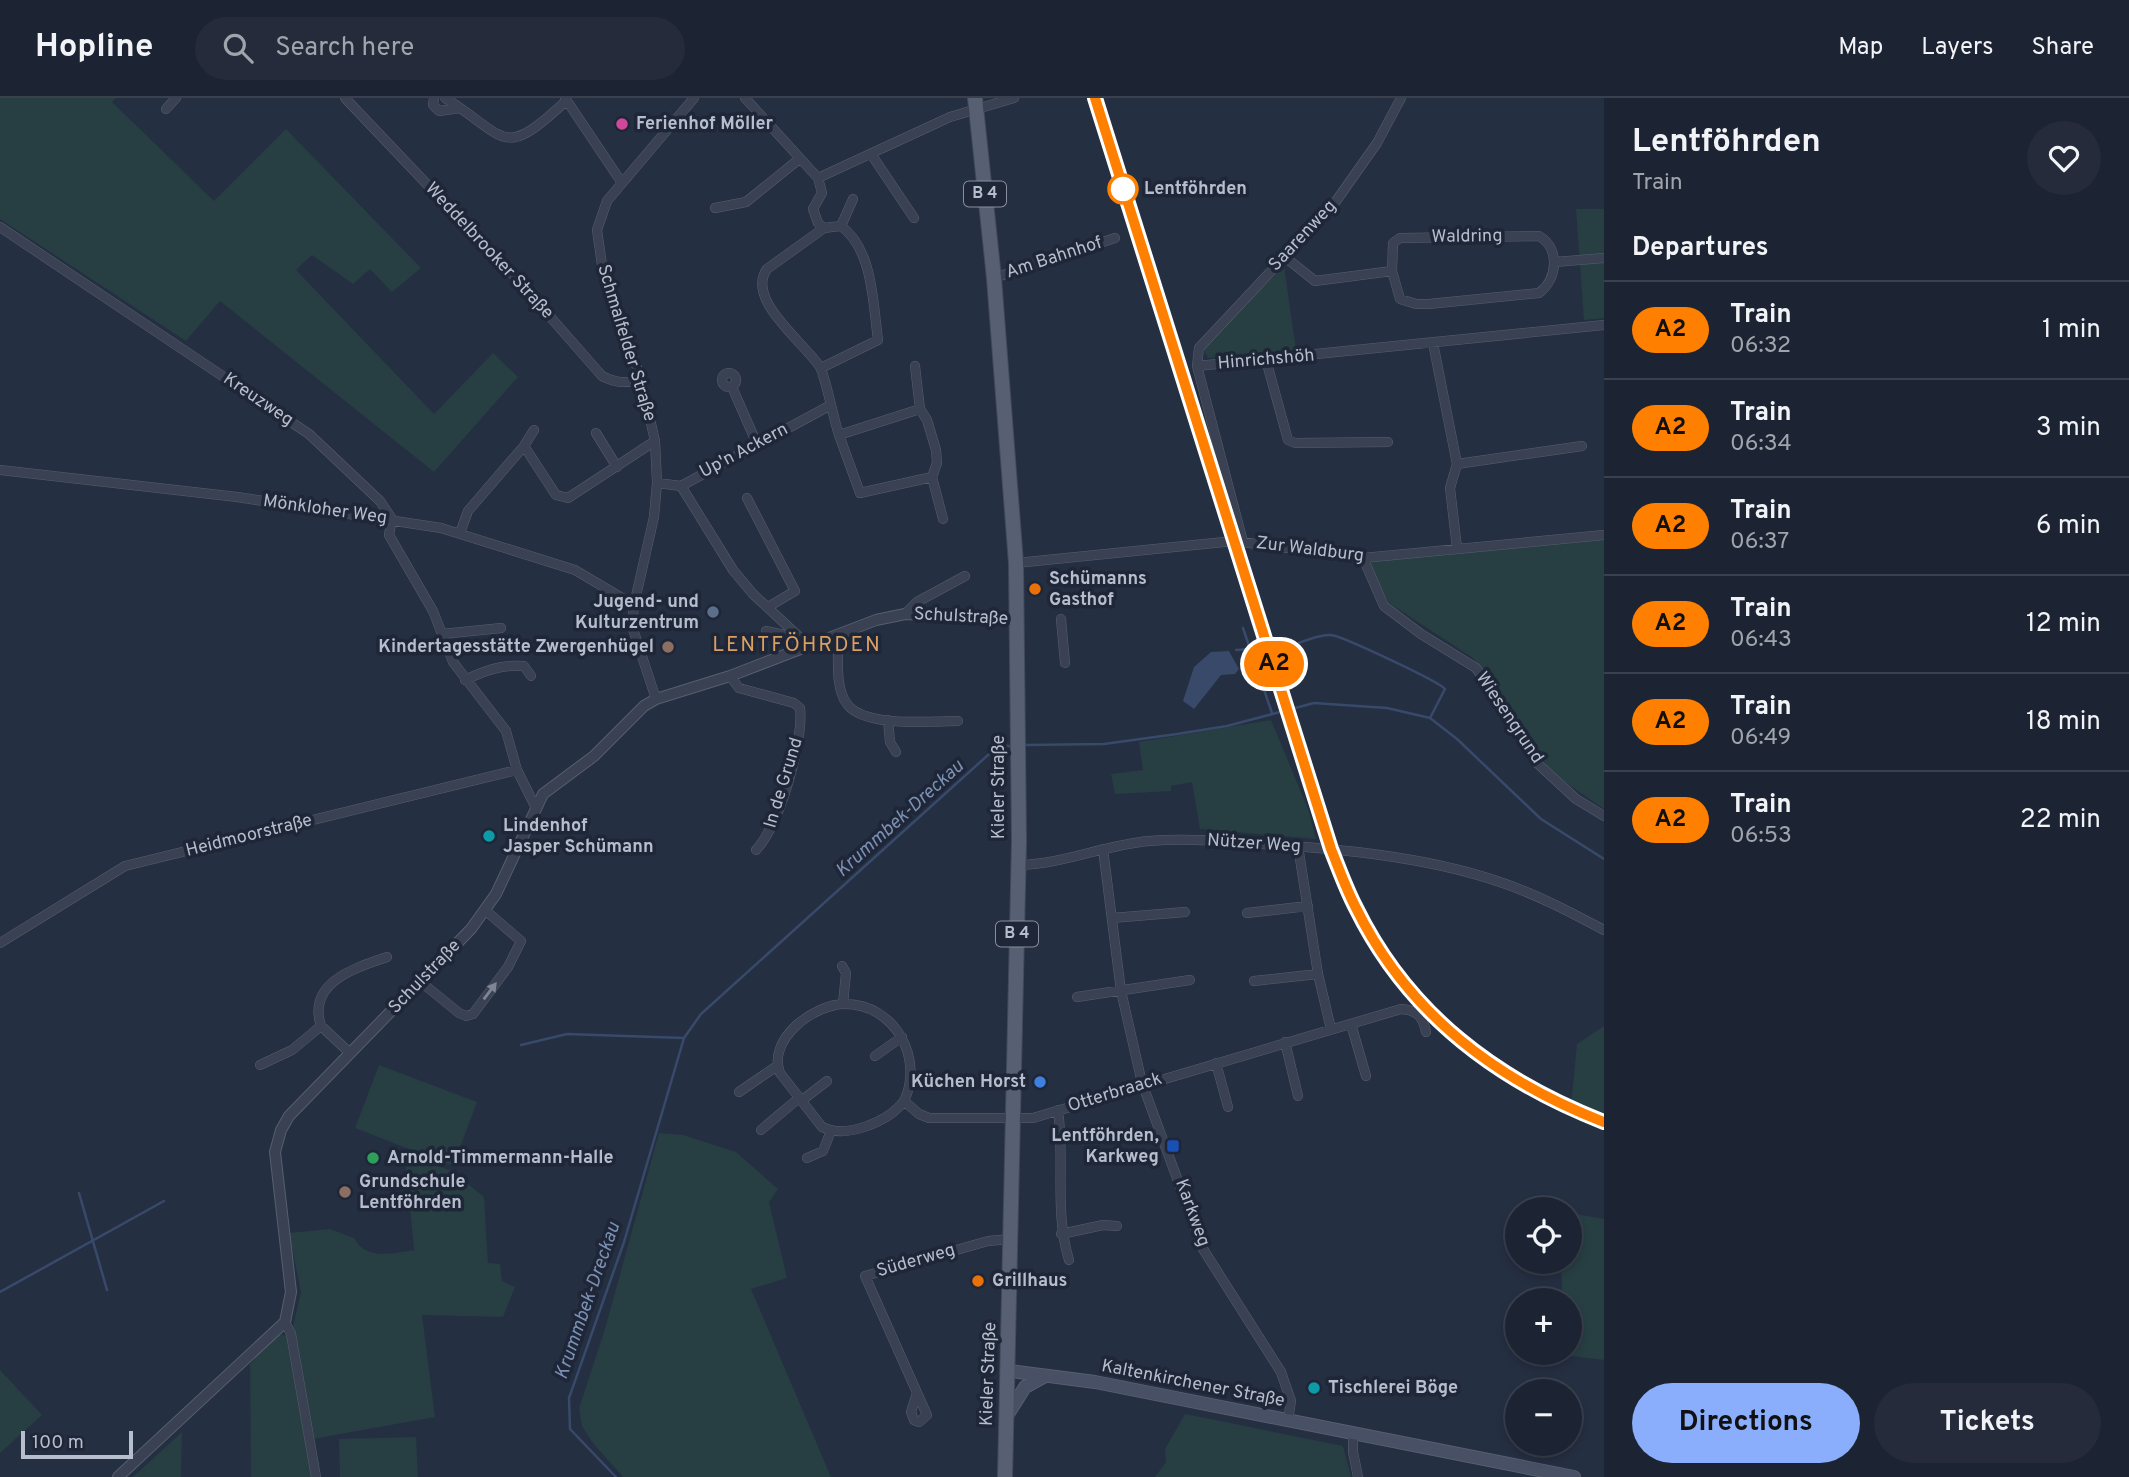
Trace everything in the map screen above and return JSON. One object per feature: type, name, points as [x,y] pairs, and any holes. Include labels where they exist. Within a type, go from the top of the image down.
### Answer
[{"type":"main road","name":"Kieler Straße","points":[[975,104],[994,278],[1016,564],[1019,865],[1010,1371],[1005,1477]]},
{"type":"main road","name":"Kaltenkirchener Straße","points":[[1010,1371],[1288,1420],[1574,1477]]},
{"type":"main road","points":[[1008,1416],[1025,1387],[1045,1376]]},
{"type":"street","points":[[166,109],[176,98]]},
{"type":"street","name":"Weddelbrooker Straße","points":[[345,98],[517,279],[602,376],[615,382],[628,383],[640,379]]},
{"type":"street","points":[[434,98],[433,105],[439,111],[460,108]]},
{"type":"street","points":[[445,98],[490,130],[512,139],[529,134],[566,100],[622,183]]},
{"type":"street","name":"Schmalfelder Straße","points":[[656,699],[634,637],[634,606],[649,548],[657,483],[655,441],[640,379],[606,280],[598,242],[601,212],[694,98]]},
{"type":"street","points":[[746,98],[798,160],[818,178],[822,192],[813,209],[818,223],[824,228]]},
{"type":"street","points":[[818,178],[975,104],[1014,98]]},
{"type":"street","name":"Saarenweg","points":[[1197,366],[1201,344],[1336,201],[1377,143],[1401,98]]},
{"type":"street","points":[[871,154],[914,218]]},
{"type":"street","points":[[715,208],[746,202],[798,160]]},
{"type":"street","points":[[841,226],[853,199]]},
{"type":"street","points":[[821,368],[878,340],[869,276],[863,257],[851,233],[841,226],[824,228],[767,268],[762,277],[762,290],[784,326],[821,368],[829,406],[860,493],[932,477]]},
{"type":"street","name":"Kreuzweg","points":[[0,228],[309,435],[380,501],[392,519],[388,535],[413,574],[453,663],[493,709],[506,731],[517,771],[535,806]]},
{"type":"street","name":"Waldring","points":[[1392,271],[1393,243],[1408,237],[1539,236],[1551,247],[1555,262]]},
{"type":"street","name":"Am Bahnhof","points":[[994,278],[1115,239]]},
{"type":"street","points":[[1285,257],[1315,281],[1392,271],[1400,299],[1416,304],[1539,293],[1547,287],[1555,262],[1604,258]]},
{"type":"street","name":"Hinrichshöh","points":[[1243,542],[1197,366],[1604,325]]},
{"type":"street","points":[[1433,343],[1457,464],[1450,488],[1457,548]]},
{"type":"street","points":[[1266,360],[1287,440],[1295,443],[1388,442]]},
{"type":"street","points":[[915,366],[920,409],[927,420],[936,450],[937,464],[932,477],[943,519]]},
{"type":"street","points":[[732,387],[757,444]]},
{"type":"street","name":"Up'n Ackern","points":[[657,483],[681,486],[829,406]]},
{"type":"street","points":[[839,435],[920,409]]},
{"type":"street","points":[[460,533],[468,511],[524,446],[534,430]]},
{"type":"street","points":[[596,433],[617,467]]},
{"type":"street","points":[[524,446],[556,495],[568,498],[655,441]]},
{"type":"street","points":[[1457,464],[1582,446]]},
{"type":"street","name":"Mönkloher Weg","points":[[0,470],[237,497],[392,519],[460,533],[575,570],[634,606]]},
{"type":"street","points":[[681,486],[733,570],[805,642]]},
{"type":"street","points":[[747,498],[795,591],[768,607]]},
{"type":"street","name":"Zur Waldburg","points":[[1016,564],[1243,542],[1363,558],[1604,535]]},
{"type":"street","name":"Wiesengrund","points":[[1363,558],[1384,606],[1421,634],[1476,667],[1517,726],[1537,763],[1576,799],[1604,816]]},
{"type":"street","name":"Schulstraße","points":[[905,614],[917,602],[965,576]]},
{"type":"street","name":"Schulstraße","points":[[285,1322],[291,1292],[276,1182],[276,1144],[289,1116],[421,982],[485,910],[496,894],[535,806],[553,785],[594,756],[644,706],[656,699],[730,676],[805,642],[905,614],[1017,620]]},
{"type":"street","points":[[1061,619],[1065,663]]},
{"type":"street","points":[[442,634],[501,628]]},
{"type":"street","points":[[766,631],[805,642]]},
{"type":"street","points":[[838,634],[839,682],[845,703],[869,717],[888,720],[958,721]]},
{"type":"street","points":[[465,680],[484,671],[516,666],[524,666],[531,676]]},
{"type":"street","name":"In de Grund","points":[[730,676],[739,688],[794,703],[800,708],[800,731],[775,824],[756,850]]},
{"type":"street","points":[[888,720],[890,742],[896,752]]},
{"type":"street","name":"Heidmoorstraße","points":[[0,943],[125,866],[517,771]]},
{"type":"street","name":"Nützer Weg","points":[[1019,865],[1073,859],[1103,849],[1183,839],[1298,846],[1400,859],[1498,881],[1604,930]]},
{"type":"street","points":[[1298,846],[1318,974],[1331,1029]]},
{"type":"street","name":"Karkweg","points":[[1103,849],[1121,991],[1142,1083],[1203,1249],[1282,1372],[1291,1401],[1288,1420]]},
{"type":"street","points":[[1247,913],[1308,906]]},
{"type":"street","points":[[421,982],[459,1013],[473,1014],[508,967],[521,941],[485,910]]},
{"type":"street","points":[[1112,918],[1185,912]]},
{"type":"street","points":[[350,1053],[321,1026],[319,1003],[332,981],[387,957]]},
{"type":"street","points":[[842,966],[846,973],[843,1004]]},
{"type":"street","points":[[1254,981],[1318,974]]},
{"type":"street","points":[[1077,997],[1190,980]]},
{"type":"street","points":[[843,1004],[879,1015],[892,1024],[902,1038],[912,1064],[913,1077],[904,1101],[888,1118],[831,1132],[821,1127],[777,1066],[780,1045],[786,1036],[817,1012],[843,1004]]},
{"type":"street","name":"Otterbraack","points":[[904,1101],[919,1114],[929,1118],[1033,1118],[1142,1083],[1401,1009],[1409,1009],[1424,1020],[1426,1032]]},
{"type":"street","points":[[1351,1024],[1366,1076]]},
{"type":"street","points":[[260,1065],[292,1050],[321,1026]]},
{"type":"street","points":[[875,1056],[902,1038]]},
{"type":"street","points":[[1285,1042],[1298,1096]]},
{"type":"street","points":[[1216,1063],[1228,1107]]},
{"type":"street","points":[[738,1092],[777,1066]]},
{"type":"street","points":[[761,1129],[827,1081]]},
{"type":"street","points":[[1058,1110],[1063,1143],[1061,1234],[1069,1260]]},
{"type":"street","points":[[807,1157],[823,1151],[831,1132]]},
{"type":"street","points":[[1061,1234],[1103,1225],[1117,1226]]},
{"type":"street","name":"Süderweg","points":[[917,1393],[865,1276],[988,1241],[1011,1239]]},
{"type":"street","points":[[118,1477],[285,1322],[291,1334],[316,1477]]},
{"type":"street","points":[[1353,1434],[1353,1452],[1359,1477]]},
{"type":"green space","points":[[0,98],[116,98],[112,102],[214,201],[286,129],[421,268],[392,292],[370,269],[353,284],[312,255],[296,270],[434,414],[493,353],[518,377],[434,472],[220,301],[186,341],[0,219]]},
{"type":"green space","points":[[1576,209],[1604,209],[1604,318],[1584,320]]},
{"type":"green space","points":[[1284,266],[1296,350],[1208,358],[1202,346]]},
{"type":"green space","points":[[1604,539],[1604,809],[1552,773],[1473,658],[1389,603],[1368,562],[1506,545]]},
{"type":"green space","points":[[1271,720],[1308,809],[1316,839],[1200,829],[1192,782],[1171,786],[1171,791],[1115,794],[1111,774],[1143,770],[1139,742]]},
{"type":"green space","points":[[1604,1026],[1604,1116],[1571,1105],[1577,1044]]},
{"type":"green space","points":[[379,1065],[477,1102],[453,1166],[355,1128]]},
{"type":"green space","points":[[659,1133],[683,1135],[736,1152],[778,1189],[769,1202],[787,1278],[751,1289],[831,1477],[623,1477],[592,1442],[582,1426],[579,1408],[605,1329]]},
{"type":"green space","points":[[410,1156],[452,1171],[484,1197],[488,1263],[500,1264],[502,1281],[515,1287],[503,1317],[422,1315],[435,1417],[313,1439],[292,1331],[301,1292],[289,1233],[330,1229],[354,1238],[365,1250],[372,1253],[389,1254],[414,1250],[409,1196],[400,1187]]},
{"type":"green space","points":[[1582,1215],[1604,1219],[1604,1360],[1582,1357],[1582,1288],[1562,1288],[1561,1274],[1582,1274]]},
{"type":"green space","points":[[277,1334],[288,1336],[311,1477],[251,1477],[250,1364]]},
{"type":"green space","points":[[0,1370],[42,1415],[0,1453]]},
{"type":"green space","points":[[1185,1414],[1343,1446],[1351,1477],[1155,1477],[1166,1462],[1165,1449]]},
{"type":"green space","points":[[182,1432],[181,1477],[133,1477]]},
{"type":"green space","points":[[416,1437],[418,1477],[340,1477],[339,1439]]},
{"type":"water","points":[[1229,651],[1239,669],[1235,674],[1221,675],[1194,709],[1183,701],[1194,667],[1211,652]]},
{"type":"waterway","points":[[1236,650],[1250,649],[1243,628],[1272,713]]},
{"type":"waterway","points":[[1288,647],[1315,637],[1331,635],[1409,669],[1445,689],[1430,718]]},
{"type":"waterway","name":"Krummbek-Dreckau","points":[[1024,745],[1104,744],[1177,734],[1227,726],[1314,703],[1387,708],[1430,718],[1457,739],[1541,819],[1604,859]]},
{"type":"waterway","name":"Krummbek-Dreckau","points":[[616,1477],[570,1429],[569,1398],[624,1242],[684,1038],[701,1014],[988,755],[1002,746],[1014,746]]},
{"type":"waterway","points":[[521,1045],[567,1034],[684,1038]]},
{"type":"waterway","points":[[79,1193],[107,1290]]},
{"type":"waterway","points":[[0,1292],[164,1201]]},
{"type":"railway","points":[[1095,98],[1331,849],[1354,899],[1379,944],[1406,983],[1436,1018],[1470,1048],[1509,1076],[1553,1100],[1604,1122]]},
{"type":"train","name":"A2","points":[[1095,98],[1331,849],[1356,908],[1396,973],[1442,1025],[1466,1046],[1532,1091],[1604,1122]]},
{"type":"place","name":"Ferienhof Möller","points":[[622,124]]},
{"type":"place","name":"Lentföhrden","points":[[1123,189]]},
{"type":"place","name":"Schümanns Gasthof","points":[[1035,589]]},
{"type":"place","name":"Jugend- und Kulturzentrum","points":[[713,612]]},
{"type":"place","name":"Kindertagesstätte Zwergenhügel","points":[[668,647]]},
{"type":"place","name":"Lindenhof Jasper Schümann","points":[[489,836]]},
{"type":"place","name":"Küchen Horst","points":[[1040,1082]]},
{"type":"place","name":"Lentföhrden, Karkweg","points":[[1173,1146]]},
{"type":"place","name":"Arnold-Timmermann-Halle","points":[[373,1158]]},
{"type":"place","name":"Grundschule Lentföhrden","points":[[345,1192]]},
{"type":"place","name":"Grillhaus","points":[[978,1281]]},
{"type":"place","name":"Tischlerei Böge","points":[[1314,1388]]},
{"type":"district","name":"LENTFÖHRDEN","points":[[797,645]]}]
